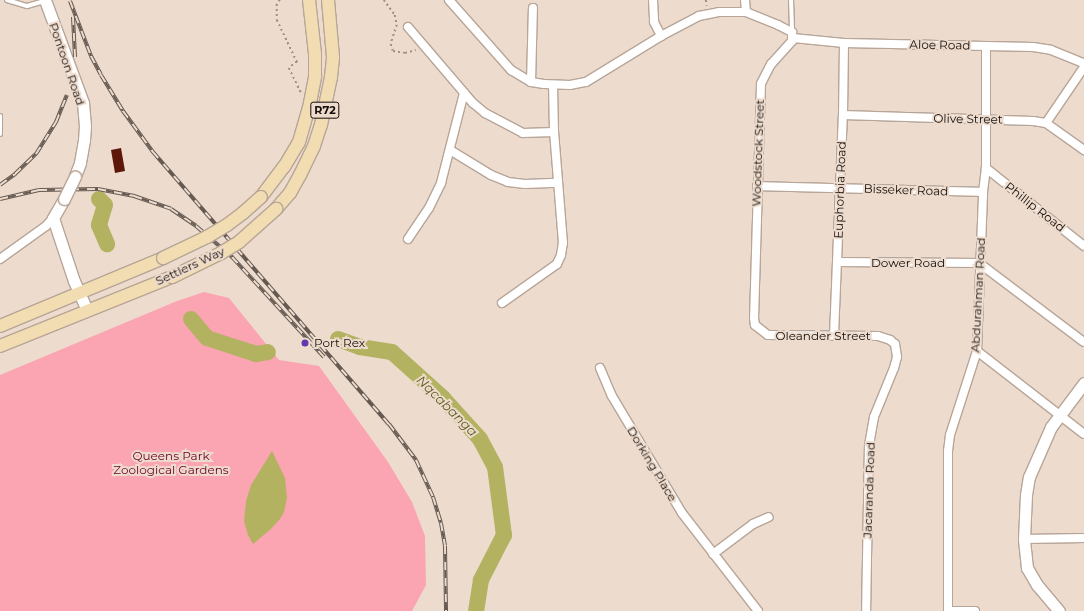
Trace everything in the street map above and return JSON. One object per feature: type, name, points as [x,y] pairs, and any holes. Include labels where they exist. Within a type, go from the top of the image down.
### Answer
[{"type":"main road","name":"Settlers Way","points":[[0,326],[163,258],[207,237],[227,225],[261,197],[284,166],[299,142],[309,108],[315,62],[309,0]]},
{"type":"main road","name":"Settlers Way","points":[[0,346],[172,277],[221,253],[244,237],[276,209],[290,193],[300,175],[314,146],[321,125],[331,77],[333,57],[328,0]]},
{"type":"street","name":"Pontoon Road","points":[[0,259],[46,226],[53,218],[64,199],[80,164],[85,126],[83,103],[45,0]]},
{"type":"street","points":[[449,0],[511,70],[531,82],[553,85],[579,84],[586,82],[661,36],[699,16],[719,12],[746,12],[745,0]]},
{"type":"street","points":[[653,0],[654,22],[661,36]]},
{"type":"street","points":[[531,82],[534,8]]},
{"type":"street","name":"Aloe Road","points":[[746,12],[778,25],[792,35],[844,43],[986,46],[1045,49],[1084,62]]},
{"type":"street","points":[[408,27],[472,103],[485,113],[523,133],[554,132]]},
{"type":"street","name":"Woodstock Street","points":[[754,318],[761,84],[771,64],[792,35]]},
{"type":"street","name":"Euphorbia Road","points":[[834,336],[843,115],[844,43]]},
{"type":"street","name":"Abdurahman Road","points":[[948,611],[948,451],[950,435],[977,351],[979,263],[983,192],[986,168],[986,46]]},
{"type":"street","points":[[1046,123],[1084,67]]},
{"type":"street","points":[[502,303],[557,264],[563,243],[554,132],[553,85]]},
{"type":"street","points":[[408,240],[429,208],[441,183],[464,93]]},
{"type":"street","name":"Olive Street","points":[[843,115],[985,121],[1016,120],[1046,123],[1084,150]]},
{"type":"street","points":[[450,150],[480,169],[508,182],[525,184],[558,183]]},
{"type":"street","name":"Phillip Road","points":[[986,168],[1084,246]]},
{"type":"street","name":"Bisseker Road","points":[[757,186],[983,192]]},
{"type":"street","points":[[53,218],[79,294],[87,310]]},
{"type":"street","name":"Dower Road","points":[[837,262],[979,263]]},
{"type":"street","points":[[979,263],[1084,342]]},
{"type":"street","name":"Oleander Street","points":[[754,318],[755,325],[768,335],[878,336],[890,340],[895,344],[896,349]]},
{"type":"street","name":"Jacaranda Road","points":[[866,611],[869,444],[874,417],[894,368],[896,349]]},
{"type":"street","points":[[977,351],[1084,434]]},
{"type":"street","name":"Dorking Place","points":[[600,368],[612,396],[682,513],[758,611]]},
{"type":"street","points":[[1059,611],[1037,585],[1027,568],[1024,539],[1024,515],[1029,477],[1051,427],[1084,383]]},
{"type":"street","points":[[713,554],[753,524],[769,517]]},
{"type":"street","points":[[1024,539],[1084,538]]},
{"type":"street","points":[[948,611],[975,611]]},
{"type":"lane","points":[[7,0],[27,6],[45,0]]},
{"type":"lane","points":[[791,0],[792,35]]},
{"type":"lane","points":[[0,116],[0,134]]},
{"type":"path","points":[[280,0],[277,4],[277,20],[297,62],[289,68],[309,108]]},
{"type":"path","points":[[384,0],[395,15],[397,24],[391,44],[393,51],[405,53],[425,47]]},
{"type":"green space","name":"Queens Park Zoological Gardens","points":[[204,292],[229,298],[279,360],[319,366],[388,462],[412,502],[425,536],[426,585],[412,611],[0,611],[0,375],[177,301]]},
{"type":"shaded area","points":[[272,451],[285,478],[287,498],[284,512],[280,519],[271,529],[253,544],[248,535],[244,521],[246,501],[251,485]]},
{"type":"building","points":[[121,148],[125,171],[115,173],[111,150]]},
{"type":"waterway","name":"Nqcabanga","points":[[99,199],[105,205],[99,225],[107,244]]},
{"type":"waterway","name":"Nqcabanga","points":[[191,319],[207,338],[256,354],[268,352]]},
{"type":"waterway","name":"Nqcabanga","points":[[338,339],[360,347],[392,352],[443,398],[480,439],[495,467],[504,535],[481,580],[476,611]]},
{"type":"railway","points":[[70,1],[91,56],[101,75],[123,111],[153,152],[389,424],[416,460],[433,497],[441,523],[445,546],[446,611]]},
{"type":"railway","points":[[73,17],[75,57]]},
{"type":"railway","points":[[0,185],[15,174],[36,154],[56,122],[67,95]]},
{"type":"railway","points":[[0,199],[39,190],[98,189],[134,196],[171,209],[196,226],[232,257],[324,357]]},
{"type":"place","name":"Port Rex","points":[[305,343]]}]
